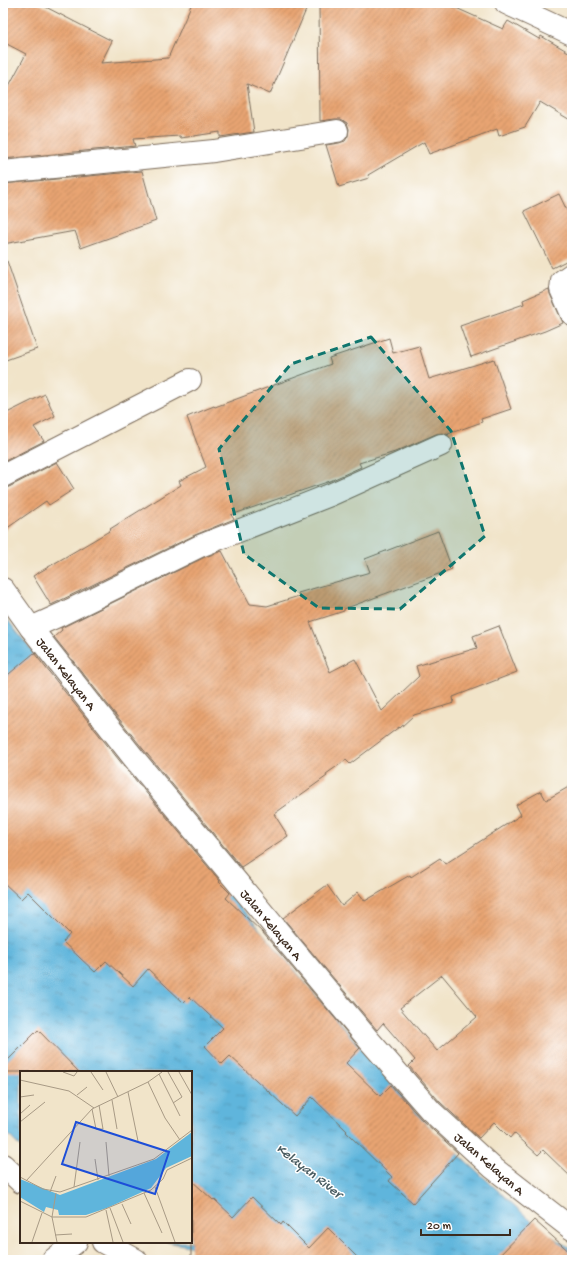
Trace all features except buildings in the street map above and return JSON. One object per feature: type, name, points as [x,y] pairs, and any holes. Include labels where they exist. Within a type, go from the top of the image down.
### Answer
[{"type":"street","points":[[506,3],[572,34]]},
{"type":"street","points":[[3,172],[214,151],[337,131]]},
{"type":"street","points":[[572,274],[562,281],[561,289],[572,314]]},
{"type":"street","points":[[3,476],[190,380]]},
{"type":"street","points":[[31,628],[200,546],[330,495],[441,445]]},
{"type":"street","name":"Jalan Kelayan A","points":[[3,589],[31,628],[133,757],[431,1111],[492,1167],[572,1229]]},
{"type":"street","points":[[3,1165],[20,1181]]},
{"type":"street","points":[[53,1260],[75,1243]]},
{"type":"street","points":[[105,1243],[136,1260]]},
{"type":"highlighted area","points":[[371,337],[451,431],[485,536],[400,609],[319,608],[244,554],[219,449],[291,364]]},
{"type":"water","name":"Kelayan River","points":[[3,614],[146,797],[432,1130],[541,1230],[572,1249],[572,1260],[264,1260],[172,1243],[192,1243],[192,1071],[20,1071],[20,1147],[3,1129]]}]
